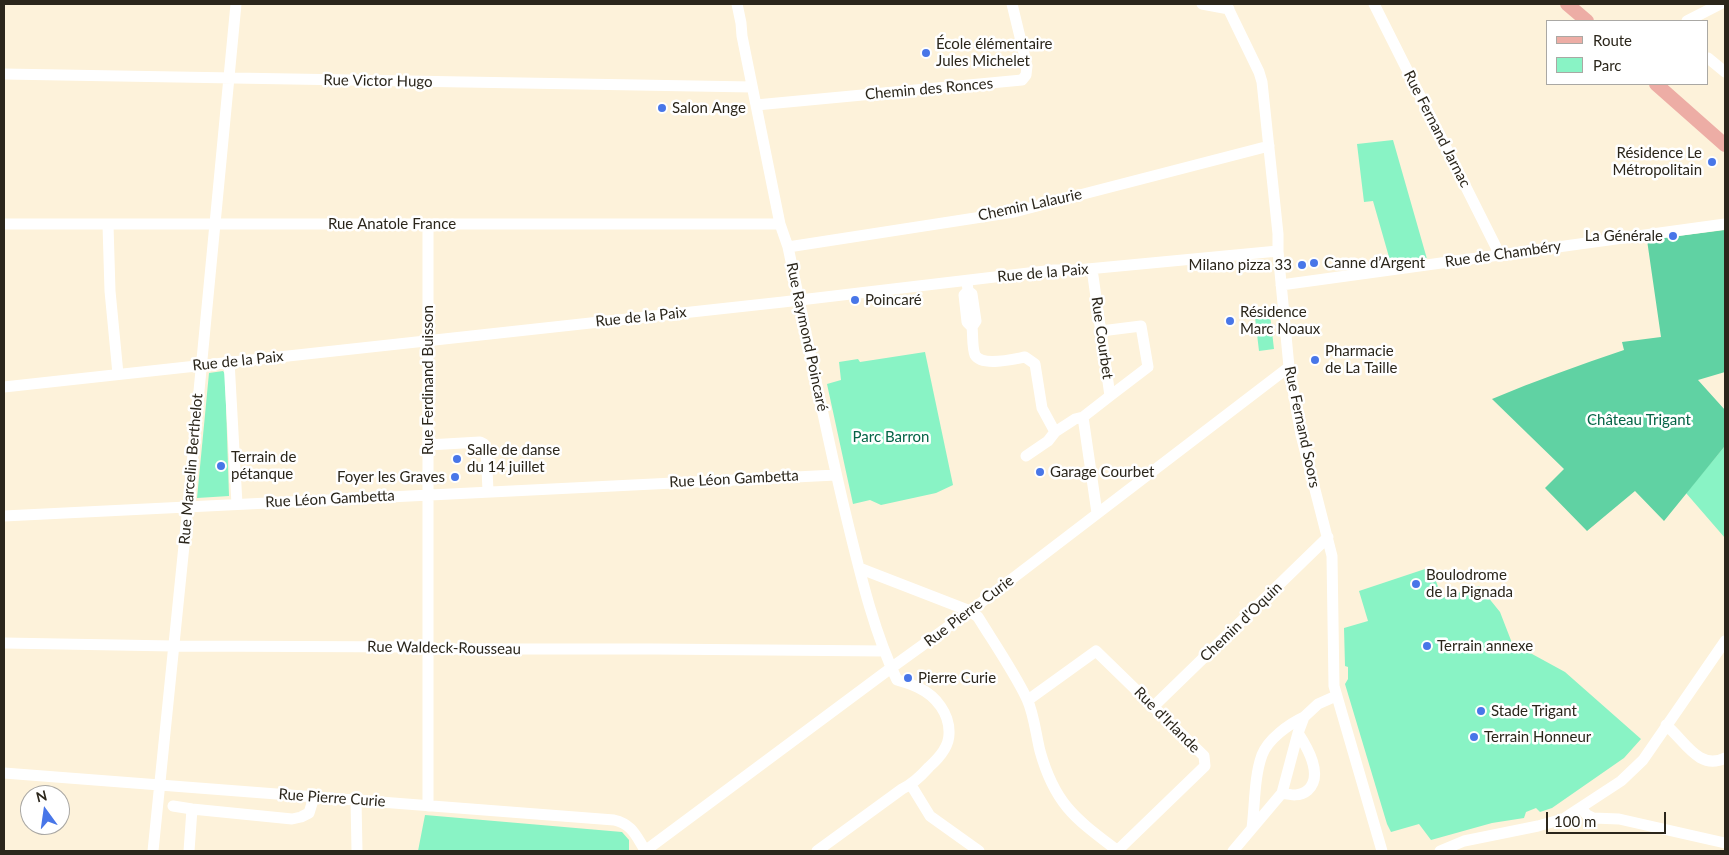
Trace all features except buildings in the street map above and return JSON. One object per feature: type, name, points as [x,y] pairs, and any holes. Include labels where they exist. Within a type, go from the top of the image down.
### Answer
[{"type":"main road","points":[[1567,4],[1586,20]]},
{"type":"main road","points":[[1657,85],[1725,145]]},
{"type":"street","name":"Rue Marcelin Berthelot","points":[[153,851],[236,4]]},
{"type":"street","name":"Rue Raymond Poincaré","points":[[737,4],[780,224],[788,247],[836,474],[859,568],[891,668]]},
{"type":"street","name":"Chemin des Ronces","points":[[756,105],[1022,80],[1026,75],[1026,66],[1012,4]]},
{"type":"street","points":[[1202,4],[1228,6]]},
{"type":"street","name":"Rue Fernand Jarnac","points":[[1374,4],[1498,254]]},
{"type":"street","points":[[1689,20],[1720,4]]},
{"type":"street","name":"Rue Fernand Soors","points":[[1228,6],[1261,76],[1278,234],[1289,367],[1303,446],[1333,561],[1333,669],[1336,696],[1382,851]]},
{"type":"street","points":[[1709,59],[1725,72]]},
{"type":"street","name":"Rue Victor Hugo","points":[[4,74],[752,86]]},
{"type":"street","name":"Chemin Lalaurie","points":[[788,247],[1014,212],[1269,146]]},
{"type":"street","name":"Rue Anatole France","points":[[4,224],[780,224]]},
{"type":"street","name":"Rue Ferdinand Buisson","points":[[428,224],[428,806]]},
{"type":"street","name":"Rue de Chambéry","points":[[1281,285],[1725,224]]},
{"type":"street","points":[[108,225],[110,291],[118,374]]},
{"type":"street","name":"Rue de la Paix","points":[[4,387],[799,300],[967,286],[1054,270],[1092,269],[1278,251]]},
{"type":"street","name":"Rue Courbet","points":[[1026,456],[1048,441],[1054,432],[1075,419],[1083,417],[1110,396],[1092,269]]},
{"type":"street","points":[[967,286],[972,294],[976,320],[972,327],[975,354],[980,360],[990,362],[1025,358],[1036,364],[1042,408],[1054,432]]},
{"type":"street","points":[[1101,331],[1141,326],[1148,367],[1110,396]]},
{"type":"street","points":[[229,361],[237,504]]},
{"type":"street","name":"Rue Pierre Curie","points":[[4,773],[614,820],[625,822],[631,828],[645,851],[970,611],[1289,367]]},
{"type":"street","points":[[1083,417],[1097,513]]},
{"type":"street","points":[[428,445],[480,442],[484,444],[486,448],[488,491]]},
{"type":"street","name":"Rue Léon Gambetta","points":[[4,516],[836,474]]},
{"type":"street","name":"Chemin d'Oquin","points":[[1154,706],[1328,538]]},
{"type":"street","points":[[859,568],[970,611],[978,617],[1028,700],[1046,772],[1066,808],[1084,826],[1117,851]]},
{"type":"street","points":[[1440,851],[1464,841],[1553,822],[1581,808],[1621,781],[1636,768],[1725,641]]},
{"type":"street","name":"Rue Waldeck-Rousseau","points":[[4,643],[428,647],[435,650],[662,649],[884,651]]},
{"type":"street","name":"Rue d'Irlande","points":[[1028,700],[1096,651],[1204,756],[1205,766],[1117,851]]},
{"type":"street","points":[[817,851],[902,789],[911,785],[937,760],[944,748],[949,735],[943,708],[919,688],[897,680],[891,668]]},
{"type":"street","points":[[1252,828],[1258,770],[1262,754],[1270,742],[1282,731],[1304,717],[1318,704],[1336,696]]},
{"type":"street","points":[[1233,851],[1282,793],[1304,717]]},
{"type":"street","points":[[1666,725],[1700,758],[1712,762],[1725,758]]},
{"type":"street","points":[[1282,793],[1302,794],[1310,788],[1314,781],[1313,765],[1298,733]]},
{"type":"street","points":[[911,785],[930,816],[979,851]]},
{"type":"street","points":[[173,806],[292,819],[309,813],[314,797]]},
{"type":"street","points":[[356,800],[357,851]]},
{"type":"street","points":[[1581,808],[1587,815],[1593,818],[1619,819],[1725,843]]},
{"type":"street","points":[[189,851],[192,809]]},
{"type":"street","points":[[1698,836],[1725,837]]},
{"type":"green space","points":[[1393,140],[1427,259],[1391,264],[1373,201],[1364,202],[1357,144]]},
{"type":"green space","name":"Château Trigant","points":[[1725,230],[1725,372],[1698,380],[1725,410],[1725,446],[1664,521],[1635,491],[1587,531],[1545,488],[1564,469],[1492,399],[1557,373],[1624,350],[1622,342],[1661,337],[1647,240]]},
{"type":"green space","points":[[1270,315],[1274,349],[1259,351],[1255,317]]},
{"type":"green space","name":"Parc Barron","points":[[925,352],[953,485],[936,493],[881,505],[870,500],[853,504],[827,384],[841,380],[839,362],[858,359],[860,362]]},
{"type":"green space","points":[[223,371],[225,374],[229,496],[197,498],[209,373]]},
{"type":"green space","points":[[1725,446],[1725,538],[1686,493]]},
{"type":"green space","name":"Stade Trigant","points":[[1431,567],[1442,598],[1479,586],[1500,612],[1512,643],[1565,672],[1641,739],[1624,758],[1552,808],[1540,812],[1536,808],[1526,812],[1524,818],[1492,823],[1431,840],[1419,824],[1391,832],[1387,824],[1345,684],[1348,679],[1348,667],[1345,666],[1344,628],[1368,621],[1359,591]]},
{"type":"green space","points":[[425,815],[622,832],[629,840],[629,851],[418,851]]},
{"type":"place","name":"École élémentaire Jules Michelet","points":[[926,53]]},
{"type":"place","name":"Salon Ange","points":[[662,108]]},
{"type":"place","name":"Résidence Le Métropolitain","points":[[1712,162]]},
{"type":"place","name":"La Générale","points":[[1673,236]]},
{"type":"place","name":"Canne d’Argent","points":[[1314,263]]},
{"type":"place","name":"Milano pizza 33","points":[[1302,265]]},
{"type":"place","name":"Poincaré","points":[[855,300]]},
{"type":"place","name":"Résidence Marc Noaux","points":[[1230,321]]},
{"type":"place","name":"Pharmacie de La Taille","points":[[1315,360]]},
{"type":"place","name":"Salle de danse du 14 juillet","points":[[457,459]]},
{"type":"place","name":"Terrain de pétanque","points":[[221,466]]},
{"type":"place","name":"Garage Courbet","points":[[1040,472]]},
{"type":"place","name":"Foyer les Graves","points":[[455,477]]},
{"type":"place","name":"Boulodrome de la Pignada","points":[[1416,584]]},
{"type":"place","name":"Terrain annexe","points":[[1427,646]]},
{"type":"place","name":"Pierre Curie","points":[[908,678]]},
{"type":"place","name":"Stade Trigant","points":[[1481,711]]},
{"type":"place","name":"Terrain Honneur","points":[[1474,737]]}]
